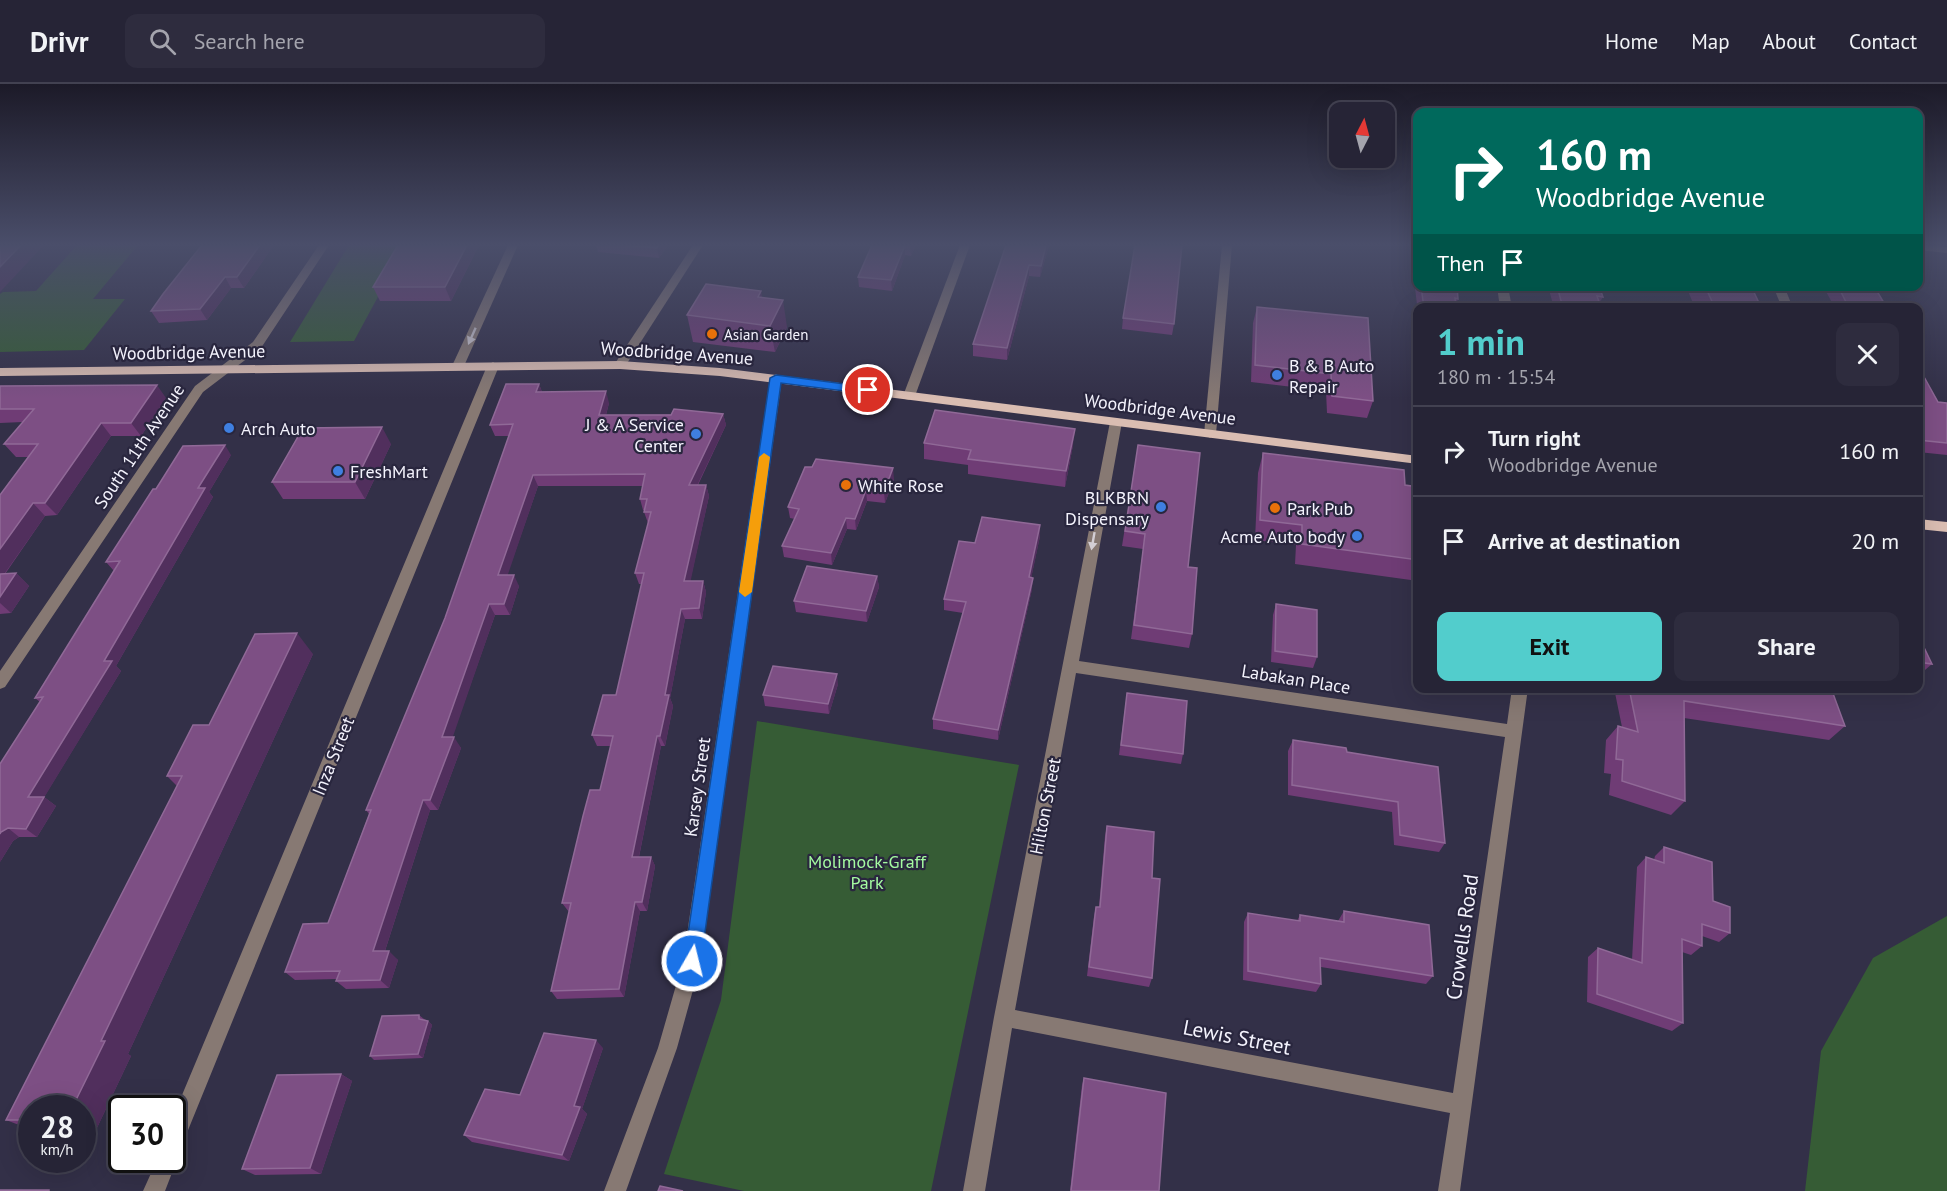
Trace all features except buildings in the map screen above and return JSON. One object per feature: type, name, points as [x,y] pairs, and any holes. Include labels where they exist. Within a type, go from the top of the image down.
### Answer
[{"type":"main road","name":"Woodbridge Avenue","points":[[0,372],[620,365],[776,378],[1413,459]]},
{"type":"main road","points":[[1923,525],[1947,527]]},
{"type":"street","name":"South 11th Avenue","points":[[0,683],[199,389],[256,345],[289,297]]},
{"type":"street","points":[[458,366],[489,297]]},
{"type":"street","points":[[620,365],[664,297]]},
{"type":"street","points":[[909,396],[946,297]]},
{"type":"street","points":[[1210,434],[1222,297]]},
{"type":"street","name":"Inza Street","points":[[186,1111],[493,366]]},
{"type":"street","name":"Karsey Street","points":[[615,1191],[673,1034],[692,961],[776,378]]},
{"type":"street","name":"Hilton Street","points":[[974,1191],[1004,1017],[1072,666],[1116,422]]},
{"type":"street","name":"Labakan Place","points":[[1072,666],[1515,732]]},
{"type":"street","name":"Crowells Road","points":[[1449,1191],[1519,693]]},
{"type":"street","name":"Lewis Street","points":[[1004,1017],[1461,1105]]},
{"type":"street","points":[[154,1191],[162,1173]]},
{"type":"green space","points":[[0,297],[125,299],[84,350],[0,352]]},
{"type":"green space","points":[[318,297],[378,297],[354,341],[290,342]]},
{"type":"green space","name":"Molimock-Graff Park","points":[[757,721],[1019,765],[931,1191],[744,1191],[664,1174],[721,1000]]},
{"type":"green space","points":[[1947,916],[1947,1191],[1805,1191],[1821,1051],[1873,958]]},
{"type":"slow traffic","points":[[745,592],[764,457]]},
{"type":"place","name":"Asian Garden","points":[[712,334]]},
{"type":"place","name":"B & B Auto Repair","points":[[1277,375]]},
{"type":"place","name":"Arch Auto","points":[[229,428]]},
{"type":"place","name":"J & A Service Center","points":[[696,434]]},
{"type":"place","name":"FreshMart","points":[[338,471]]},
{"type":"place","name":"White Rose","points":[[846,485]]},
{"type":"place","name":"BLKBRN Dispensary","points":[[1161,507]]},
{"type":"place","name":"Park Pub","points":[[1275,508]]},
{"type":"place","name":"Acme Auto body","points":[[1357,536]]},
{"type":"route","points":[[692,961],[776,378],[868,390]]}]
